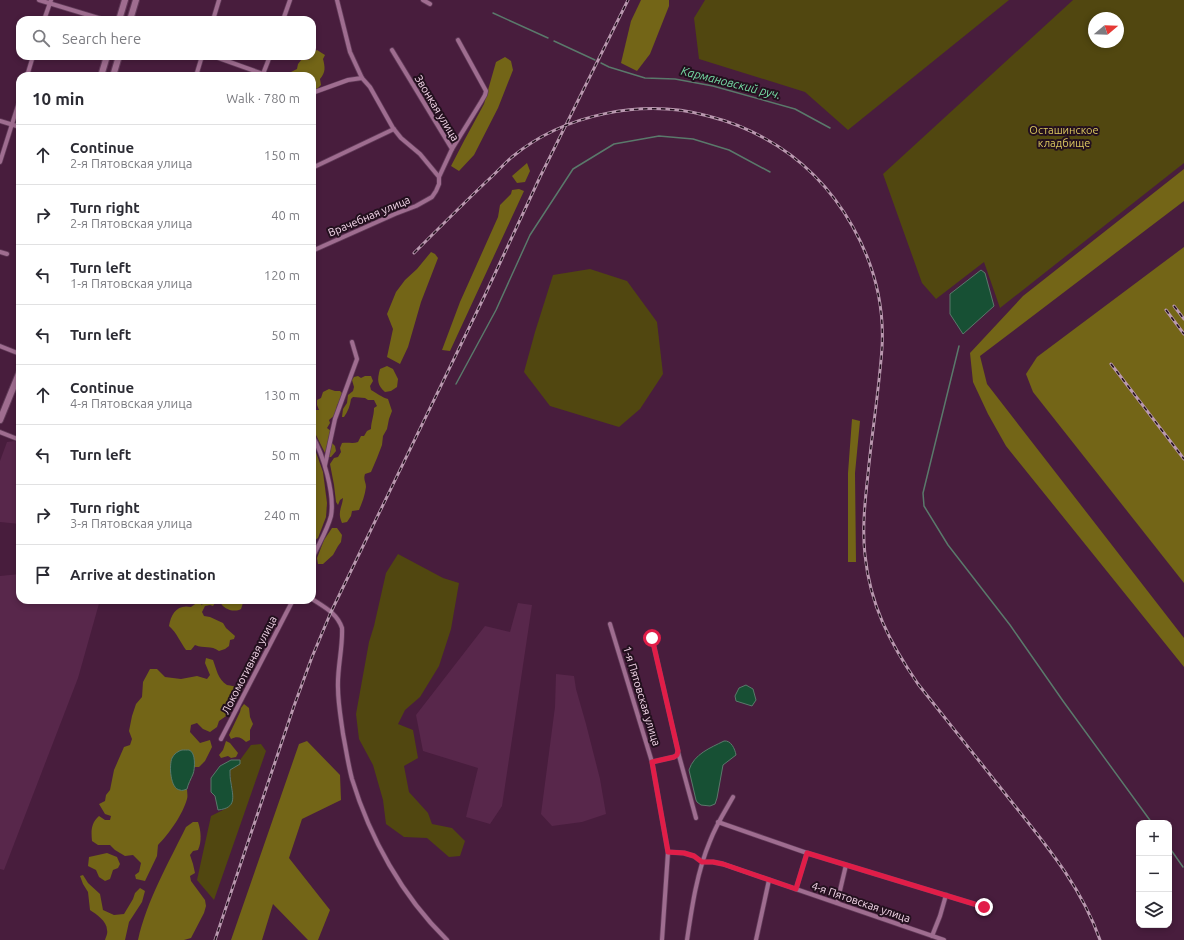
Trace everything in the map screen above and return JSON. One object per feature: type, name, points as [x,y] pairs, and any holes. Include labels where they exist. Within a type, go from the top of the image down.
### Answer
[{"type":"main road","points":[[120,16],[125,0]]},
{"type":"main road","points":[[131,16],[136,0]]},
{"type":"main road","points":[[102,72],[106,60]]},
{"type":"main road","points":[[114,72],[118,60]]},
{"type":"main road","points":[[0,420],[16,380]]},
{"type":"street","points":[[38,0],[50,2],[93,16]]},
{"type":"street","points":[[214,16],[219,0]]},
{"type":"street","points":[[284,16],[290,0]]},
{"type":"street","points":[[337,0],[350,52],[362,78],[370,87],[394,129],[401,138],[420,154],[439,177],[452,149]]},
{"type":"street","points":[[423,0],[430,4]]},
{"type":"street","points":[[45,16],[50,2]]},
{"type":"street","name":"Звонкая улица","points":[[392,50],[452,149],[482,102],[486,91],[458,40]]},
{"type":"street","points":[[28,72],[32,60]]},
{"type":"street","points":[[197,72],[201,60]]},
{"type":"street","points":[[224,60],[257,72]]},
{"type":"street","points":[[266,72],[269,60]]},
{"type":"street","points":[[316,92],[348,80],[362,78]]},
{"type":"street","points":[[0,162],[16,112]]},
{"type":"street","points":[[0,121],[16,126]]},
{"type":"street","points":[[316,166],[394,129]]},
{"type":"street","name":"Врачебная улица","points":[[316,249],[416,206],[432,197],[439,184],[439,177]]},
{"type":"street","points":[[0,252],[7,254]]},
{"type":"street","points":[[325,466],[335,419],[357,359],[352,342]]},
{"type":"street","points":[[0,346],[16,352]]},
{"type":"street","points":[[0,432],[16,438]]},
{"type":"street","points":[[316,445],[325,466],[330,486],[332,506],[331,515],[316,550]]},
{"type":"street","points":[[316,602],[336,616],[342,628],[338,688],[341,720],[352,778],[362,807],[374,837],[397,877],[421,912],[447,940]]},
{"type":"street","name":"Локомотивная улица","points":[[221,739],[290,604]]},
{"type":"street","name":"1-я Пятовская улица","points":[[610,624],[652,762],[668,852],[662,940]]},
{"type":"street","points":[[652,638],[678,751],[696,818]]},
{"type":"street","points":[[652,762],[674,757],[677,755],[678,751]]},
{"type":"street","points":[[687,940],[696,881],[702,862],[718,822],[733,797]]},
{"type":"street","points":[[718,822],[807,853],[984,907]]},
{"type":"street","points":[[668,852],[684,853],[694,856],[702,862]]},
{"type":"street","points":[[796,889],[807,853]]},
{"type":"street","name":"4-я Пятовская улица","points":[[702,862],[723,864],[944,940]]},
{"type":"street","points":[[837,903],[846,865]]},
{"type":"street","points":[[756,940],[769,880]]},
{"type":"street","points":[[932,936],[946,895]]},
{"type":"shaded area","points":[[641,0],[669,0],[669,6],[650,54],[637,71],[621,63],[631,21]]},
{"type":"shaded area","points":[[316,51],[325,55],[323,59],[325,67],[320,79],[321,85],[316,90],[316,72],[291,72],[297,69],[298,64],[301,60],[316,60]]},
{"type":"shaded area","points":[[505,57],[511,61],[513,70],[498,108],[474,155],[459,171],[451,166],[484,104],[496,62]]},
{"type":"shaded area","points":[[527,163],[530,171],[525,182],[517,183],[512,176]]},
{"type":"shaded area","points":[[1184,169],[1184,201],[980,356],[987,384],[1184,638],[1184,667],[1006,446],[988,414],[973,382],[970,353],[1023,296]]},
{"type":"shaded area","points":[[519,189],[524,191],[450,351],[442,350],[460,302],[498,217],[500,205],[511,194],[512,190]]},
{"type":"shaded area","points":[[1184,247],[1184,583],[1033,392],[1026,374],[1037,357]]},
{"type":"shaded area","points":[[431,252],[438,258],[421,302],[408,347],[400,364],[387,357],[393,329],[387,314],[396,292]]},
{"type":"shaded area","points":[[981,270],[985,273],[994,306],[963,334],[950,314],[950,294]]},
{"type":"shaded area","points":[[387,366],[393,369],[398,379],[397,387],[391,391],[385,392],[379,385],[378,376],[380,369]]},
{"type":"shaded area","points":[[358,376],[361,378],[371,376],[373,381],[370,386],[371,390],[388,399],[392,411],[387,429],[383,436],[382,445],[371,472],[365,474],[364,478],[366,490],[359,510],[352,511],[347,522],[342,523],[340,513],[343,498],[340,500],[338,505],[336,502],[330,464],[341,452],[340,448],[342,443],[358,442],[361,436],[364,436],[367,431],[371,429],[374,408],[377,406],[374,400],[353,397],[347,413],[344,417],[342,417],[348,395],[353,391],[354,387],[352,380],[354,377]]},
{"type":"shaded area","points":[[329,389],[340,391],[343,394],[342,401],[337,405],[336,414],[329,420],[330,423],[327,428],[332,432],[331,442],[335,446],[336,451],[331,457],[327,457],[316,435],[316,410],[319,410],[317,400],[321,398],[323,392]]},
{"type":"shaded area","points":[[852,419],[860,421],[855,473],[856,562],[848,562],[848,473]]},
{"type":"shaded area","points":[[16,441],[16,524],[0,522],[0,461],[7,442]]},
{"type":"shaded area","points":[[316,452],[323,472],[327,503],[326,517],[318,538],[316,539]]},
{"type":"shaded area","points":[[332,528],[337,528],[342,535],[341,542],[333,555],[323,564],[318,564],[317,558],[324,540]]},
{"type":"shaded area","points":[[16,574],[16,604],[99,604],[78,678],[4,870],[0,869],[0,576]]},
{"type":"shaded area","points":[[518,603],[532,605],[502,806],[490,824],[466,817],[478,768],[423,751],[416,715],[485,626],[510,632]]},
{"type":"shaded area","points":[[195,604],[214,604],[213,606],[205,606],[202,612],[204,616],[223,623],[235,636],[234,639],[230,640],[229,646],[225,649],[219,651],[213,648],[195,645],[191,650],[186,650],[169,626],[173,614],[178,609],[186,606],[191,607]]},
{"type":"shaded area","points":[[221,604],[243,604],[241,609],[235,611],[229,610]]},
{"type":"shaded area","points":[[206,658],[213,660],[218,674],[224,683],[240,688],[239,696],[231,706],[229,714],[219,721],[217,727],[210,732],[203,729],[197,723],[191,725],[190,732],[200,743],[210,740],[212,747],[205,761],[199,767],[194,767],[194,755],[174,755],[171,768],[176,788],[180,790],[187,789],[187,799],[175,824],[158,845],[157,856],[145,881],[136,879],[135,875],[139,872],[141,863],[133,855],[125,856],[110,845],[98,845],[92,841],[92,827],[94,821],[99,816],[105,820],[110,820],[111,816],[105,814],[99,804],[105,801],[106,795],[110,790],[114,770],[124,747],[130,745],[132,739],[129,731],[132,716],[136,704],[142,697],[143,682],[150,669],[157,669],[165,677],[181,679],[197,676],[207,679],[210,675],[205,663]]},
{"type":"shaded area","points":[[556,674],[574,676],[576,689],[600,779],[606,814],[582,822],[552,826],[541,814],[555,707]]},
{"type":"shaded area","points":[[746,685],[753,689],[756,700],[752,706],[736,701],[735,696],[739,688]]},
{"type":"shaded area","points":[[244,704],[249,708],[250,717],[253,724],[250,730],[250,740],[246,742],[239,738],[231,739],[229,735]]},
{"type":"shaded area","points":[[226,741],[230,743],[238,753],[236,757],[231,758],[228,756],[221,758],[219,755],[223,750]]},
{"type":"shaded area","points":[[307,741],[340,775],[341,800],[302,819],[289,858],[330,910],[318,940],[308,940],[273,904],[262,940],[231,940],[299,744]]},
{"type":"shaded area","points":[[724,741],[731,743],[736,755],[723,765],[715,804],[710,806],[701,805],[696,800],[689,770],[691,764],[708,749]]},
{"type":"shaded area","points":[[182,750],[189,750],[193,754],[194,768],[187,789],[182,790],[177,789],[172,781],[171,761],[176,753]]},
{"type":"shaded area","points":[[231,760],[240,760],[240,764],[230,770],[233,797],[232,801],[228,807],[218,810],[215,796],[211,792],[211,778],[220,766]]},
{"type":"shaded area","points":[[193,822],[198,822],[201,840],[198,850],[193,851],[190,855],[195,873],[190,876],[191,881],[205,900],[206,906],[204,913],[191,938],[184,940],[138,940],[152,896],[186,827]]},
{"type":"shaded area","points":[[107,853],[117,857],[120,864],[118,868],[113,870],[110,879],[105,881],[99,877],[96,870],[88,866],[89,857]]},
{"type":"shaded area","points":[[83,875],[88,883],[100,894],[103,910],[114,915],[124,914],[135,893],[140,888],[145,891],[142,902],[129,922],[125,940],[105,940],[107,927],[101,918],[90,910],[88,892],[80,876]]},
{"type":"green space","points":[[705,0],[1009,0],[848,130],[805,92],[699,59],[694,18]]},
{"type":"green space","name":"Осташинское кладбище","points":[[1073,0],[1184,0],[1184,163],[1000,308],[984,262],[936,299],[922,283],[883,174]]},
{"type":"green space","points":[[590,269],[627,281],[657,322],[663,374],[640,409],[619,427],[550,406],[524,372],[553,275]]},
{"type":"green space","points":[[398,554],[443,578],[459,583],[451,629],[439,666],[420,697],[405,710],[398,724],[413,730],[418,758],[404,766],[409,792],[428,813],[432,824],[452,828],[465,841],[460,856],[449,857],[427,838],[404,837],[386,824],[383,800],[373,765],[359,739],[356,714],[369,642],[386,573]]},
{"type":"green space","points":[[261,744],[266,751],[214,900],[197,880],[211,816],[225,809],[233,795],[230,770],[240,764],[240,760],[251,745]]},
{"type":"waterway","name":"Кармановский руч.","points":[[493,13],[548,38]]},
{"type":"waterway","name":"Кармановский руч.","points":[[554,41],[595,60]]},
{"type":"waterway","name":"Кармановский руч.","points":[[601,63],[609,67],[645,78],[675,79],[713,86],[795,109],[830,128]]},
{"type":"waterway","points":[[456,384],[496,310],[530,235],[573,169],[614,144],[659,136],[693,139],[729,150],[770,172]]},
{"type":"waterway","points":[[959,346],[923,493],[924,506],[948,545],[1010,625],[1063,701],[1150,820]]},
{"type":"waterway","points":[[1172,851],[1183,867]]},
{"type":"railway","points":[[215,940],[294,706],[331,612],[485,295],[540,177],[628,0]]},
{"type":"railway","points":[[414,253],[512,157],[533,142],[555,130],[580,120],[605,114],[631,110],[657,109],[683,111],[715,118],[744,128],[764,138],[791,155],[814,176],[835,200],[853,226],[866,255],[876,285],[881,316],[881,364],[867,484],[864,525],[865,555],[871,590],[877,607],[890,638],[918,684],[1062,867],[1083,902],[1100,940]]},
{"type":"railway","points":[[1174,306],[1184,319]]},
{"type":"railway","points":[[1166,310],[1184,334]]},
{"type":"railway","points":[[1111,364],[1184,459]]},
{"type":"route","points":[[652,638],[678,751],[677,755],[674,757],[652,762],[660,800],[668,852],[684,853],[694,856],[702,862],[723,864],[796,889],[807,853],[984,907]]}]
